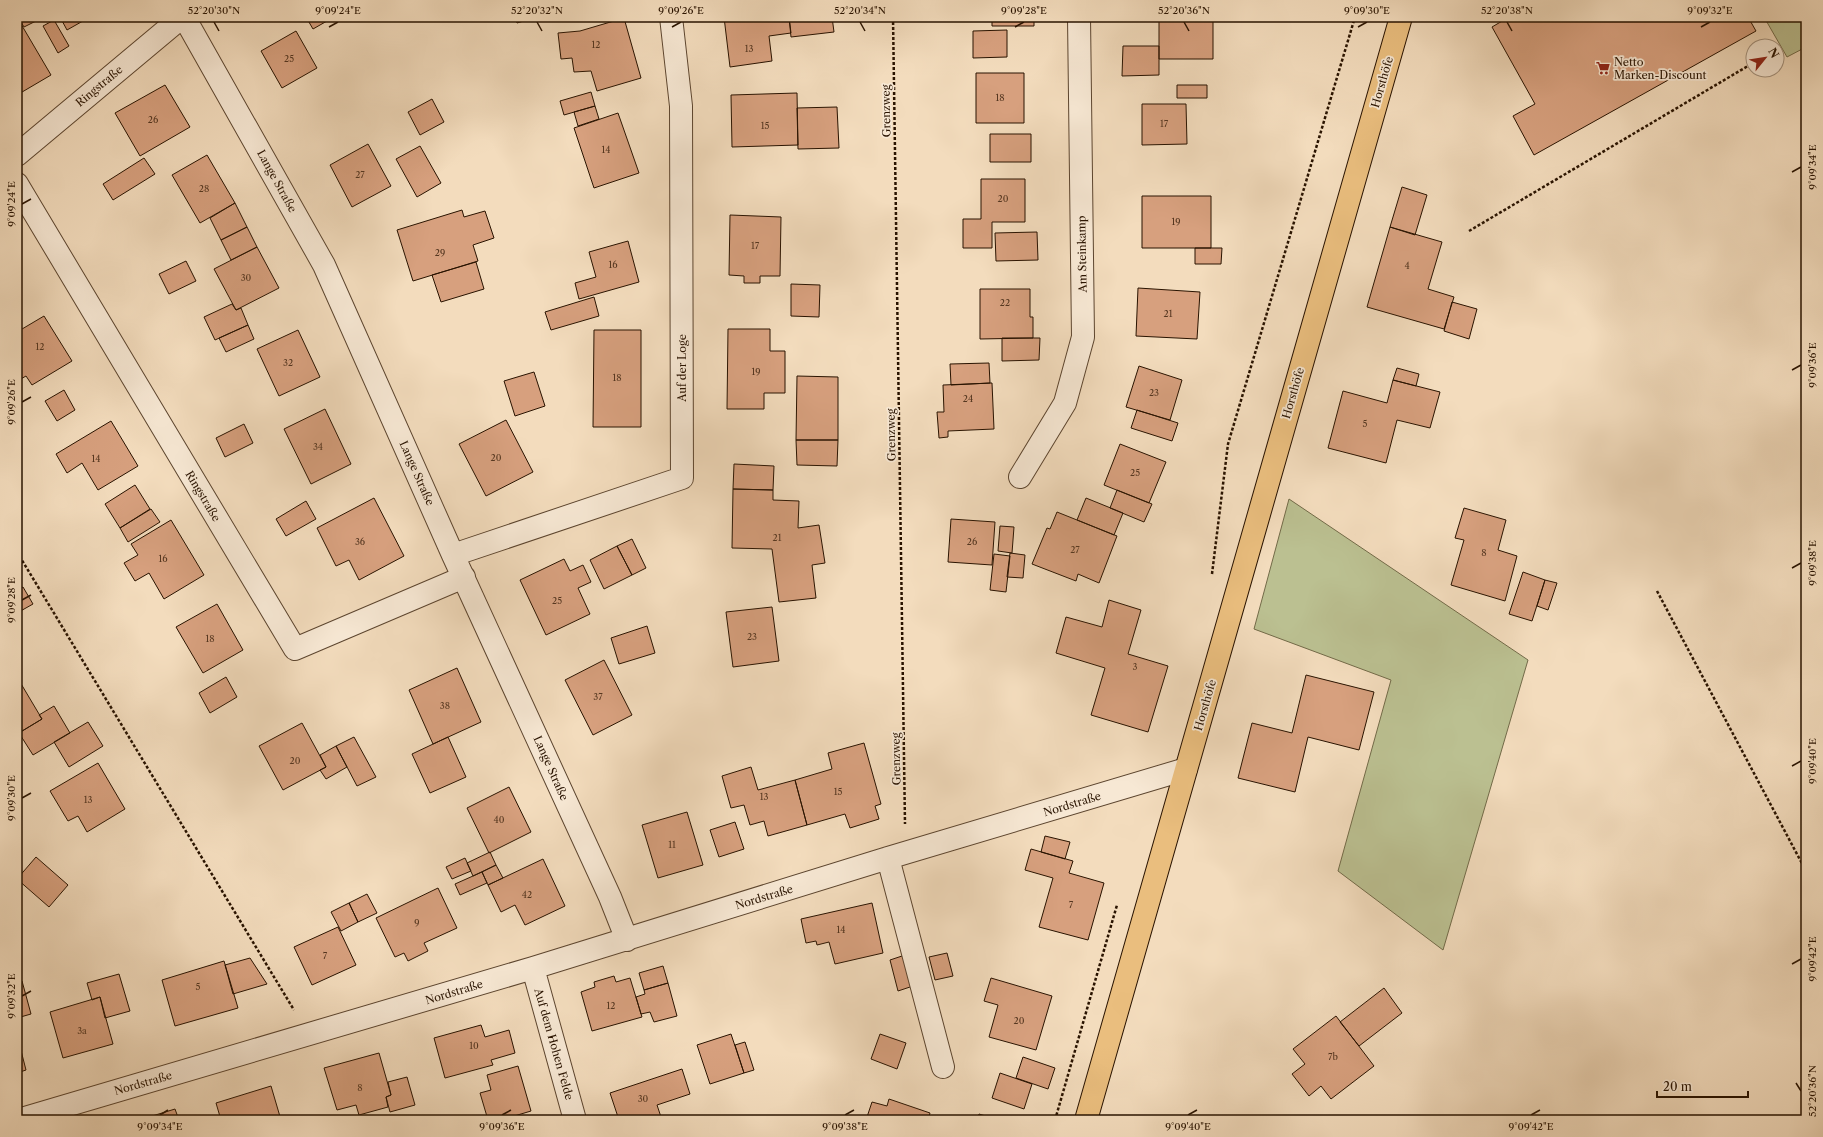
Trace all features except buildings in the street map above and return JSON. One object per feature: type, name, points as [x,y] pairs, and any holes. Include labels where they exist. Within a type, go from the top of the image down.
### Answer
[{"type":"main road","name":"Horsthöfe","points":[[1086,1120],[1401,17]]},
{"type":"street","name":"Ringstraße","points":[[17,155],[183,17]]},
{"type":"street","name":"Lange Straße","points":[[183,17],[324,265],[453,555],[610,897],[627,940]]},
{"type":"street","name":"Auf der Loge","points":[[453,555],[682,478],[681,106],[671,17]]},
{"type":"street","name":"Am Steinkamp","points":[[1020,477],[1065,403],[1083,337],[1079,17]]},
{"type":"street","name":"Ringstraße","points":[[17,184],[295,649],[464,577]]},
{"type":"street","name":"Nordstraße","points":[[18,1120],[627,940],[897,856],[1186,770]]},
{"type":"street","points":[[897,856],[943,1067]]},
{"type":"street","name":"Auf dem Hohen Felde","points":[[533,968],[575,1120]]},
{"type":"path","name":"Grenzweg","points":[[893,17],[897,856]]},
{"type":"path","points":[[1211,581],[1228,444],[1355,17]]},
{"type":"path","points":[[1469,231],[1745,67]]},
{"type":"path","points":[[17,552],[309,1035]]},
{"type":"path","points":[[1657,590],[1806,871]]},
{"type":"path","points":[[1055,1120],[1118,900]]},
{"type":"green space","points":[[1764,17],[1806,17],[1806,47],[1787,57],[1785,54],[1785,38],[1776,38]]},
{"type":"green space","points":[[1289,499],[1528,660],[1443,950],[1338,871],[1391,680],[1254,629]]},
{"type":"place","name":"Netto Marken-Discount","points":[[1603,68]]}]
